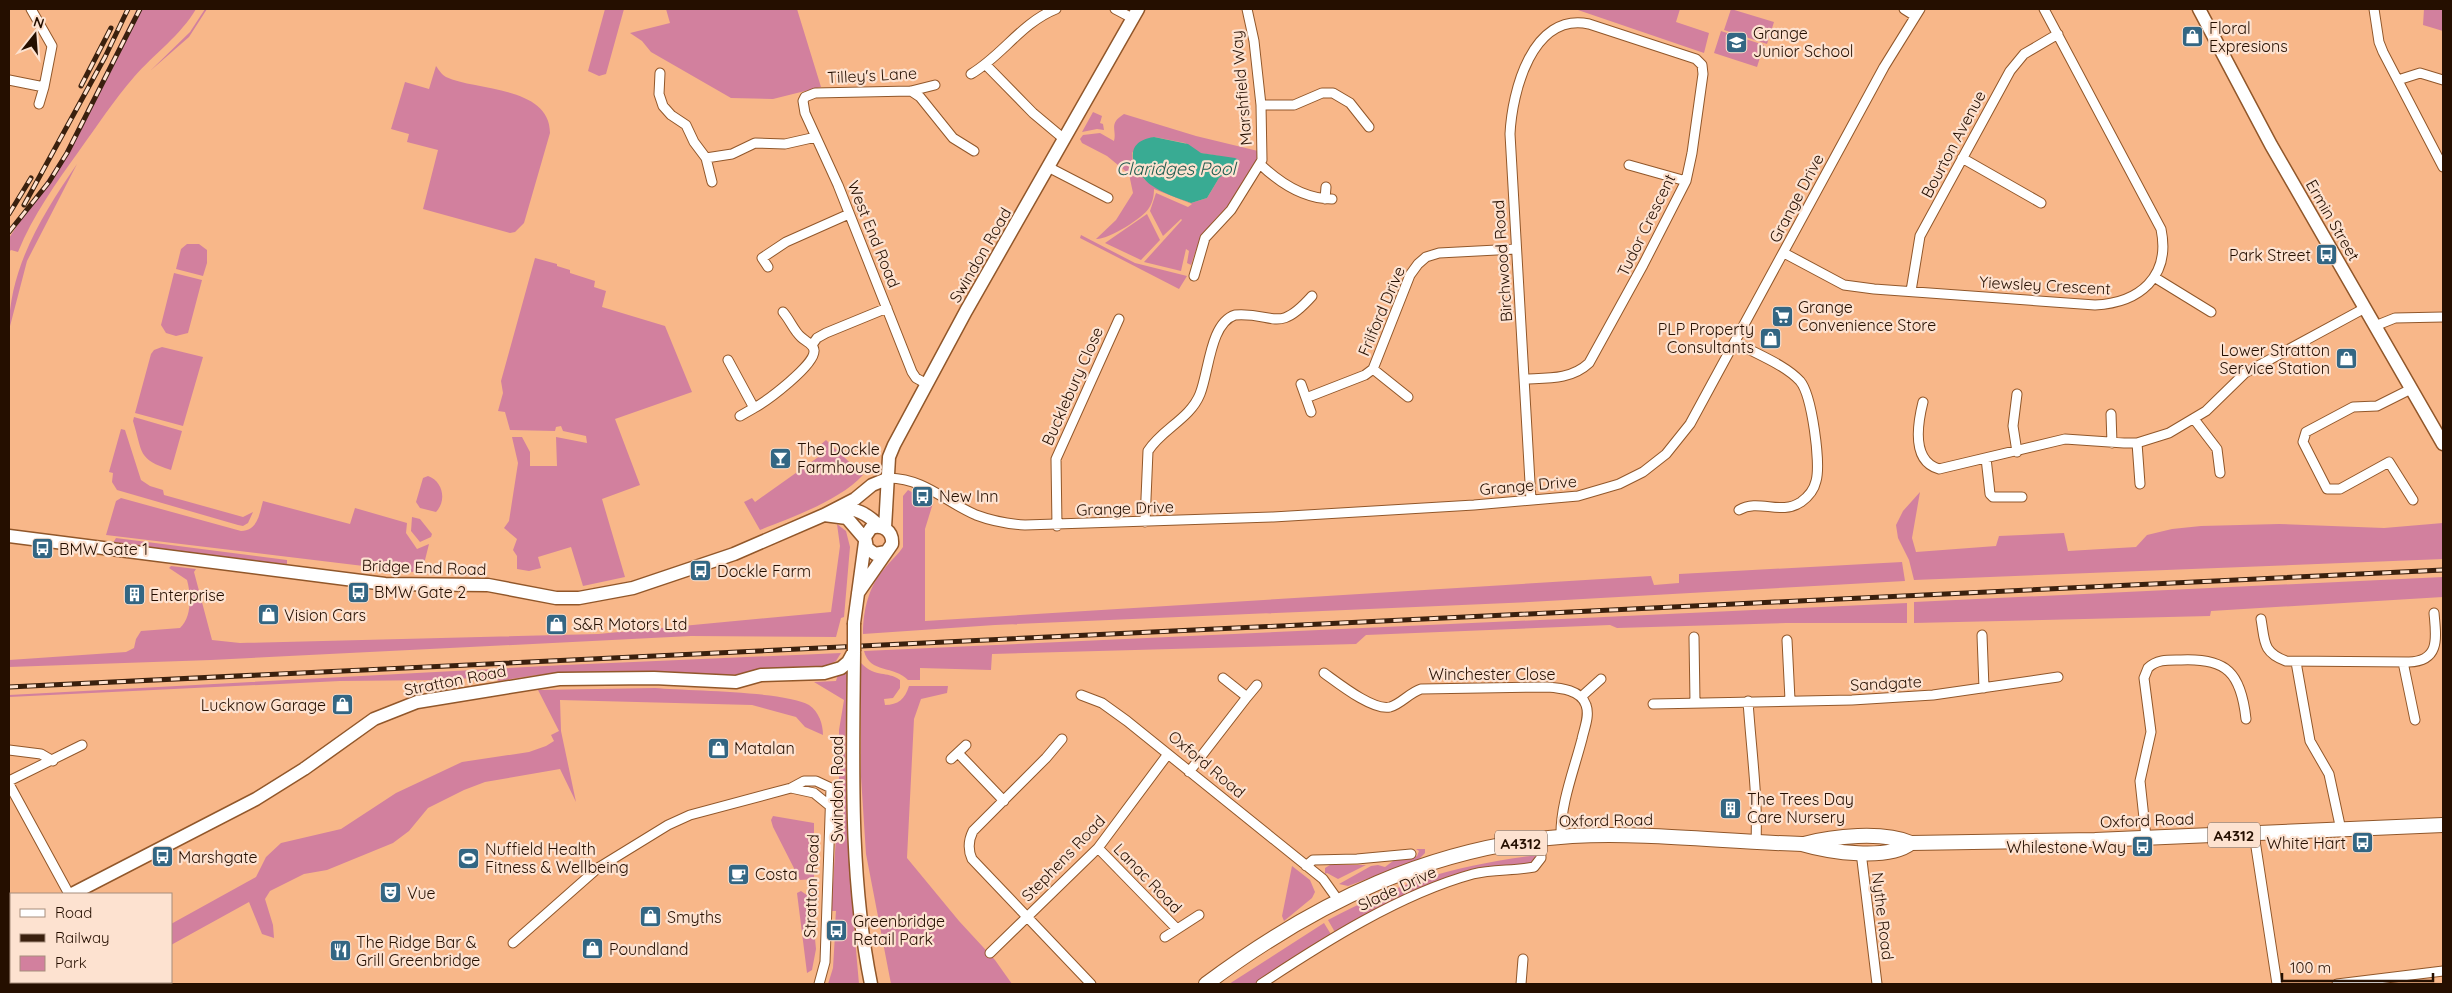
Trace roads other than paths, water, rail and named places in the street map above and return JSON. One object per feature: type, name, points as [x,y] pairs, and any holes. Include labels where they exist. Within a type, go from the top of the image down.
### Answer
[{"type":"main road","name":"Ermin Street","points":[[2199,9],[2271,145],[2411,389],[2443,441]]},
{"type":"main road","name":"Swindon Road","points":[[882,527],[889,478],[889,457],[894,445],[1135,14]]},
{"type":"main road","name":"Bridge End Road","points":[[9,536],[385,584],[488,585],[556,598],[580,598],[632,588],[701,566],[764,542],[838,508],[855,499],[872,485],[889,478]]},
{"type":"main road","points":[[824,515],[847,518],[865,540],[872,553],[886,552],[891,546],[892,539],[890,533],[870,517],[860,511],[838,508]]},
{"type":"main road","points":[[865,540],[870,529],[882,527]]},
{"type":"main road","name":"Swindon Road","points":[[865,540],[854,623],[854,846],[859,905],[871,984]]},
{"type":"main road","name":"Swindon Road","points":[[858,592],[886,552]]},
{"type":"main road","name":"Stratton Road","points":[[74,893],[256,799],[304,769],[374,719],[418,702],[558,679],[654,678],[736,682],[762,675],[831,673],[845,666],[854,651]]},
{"type":"main road","name":"Oxford Road","points":[[1802,844],[1827,837],[1888,837],[1901,838],[1911,843],[2033,842],[2443,825]]},
{"type":"main road","name":"Oxford Road","points":[[1386,878],[1448,858],[1561,837],[1637,836],[1802,844],[1826,850],[1861,852],[1891,852],[1905,848],[1911,843]]},
{"type":"main road","points":[[1860,837],[1861,852]]},
{"type":"main road","name":"Slade Drive","points":[[1206,984],[1291,927],[1338,900],[1386,878]]},
{"type":"street","points":[[31,9],[52,46],[39,104]]},
{"type":"street","points":[[971,74],[986,65],[1029,23],[1056,9]]},
{"type":"street","points":[[1114,9],[1135,14]]},
{"type":"street","name":"Marshfield Way","points":[[1194,276],[1204,238],[1231,210],[1261,165],[1263,156],[1261,105],[1254,41],[1247,9]]},
{"type":"street","name":"Grange Drive","points":[[889,478],[906,479],[920,483],[976,514],[998,521],[1025,525],[1057,526],[1303,516],[1531,500],[1578,496],[1604,490],[1631,479],[1654,463],[1676,443],[1690,424],[1884,67],[1918,12],[1904,9]]},
{"type":"street","points":[[2044,9],[2161,229],[2161,257],[2154,277],[2211,312]]},
{"type":"street","points":[[2374,9],[2379,42],[2443,167]]},
{"type":"street","name":"Tudor Crescent","points":[[1525,379],[1564,376],[1580,371],[1589,363],[1597,351],[1648,257],[1686,181],[1692,154],[1703,74],[1700,62],[1589,24],[1570,22],[1550,30]]},
{"type":"street","name":"Birchwood Road","points":[[1531,500],[1510,134],[1513,106],[1524,72],[1539,42],[1550,30]]},
{"type":"street","name":"Bourton Avenue","points":[[1911,291],[1920,236],[2016,62],[2034,46],[2058,34]]},
{"type":"street","points":[[986,65],[1033,113],[1064,139]]},
{"type":"street","points":[[660,73],[659,94],[663,106],[671,115],[686,125],[694,142],[706,158],[712,182]]},
{"type":"street","points":[[2398,80],[2420,73],[2443,80]]},
{"type":"street","points":[[9,80],[44,87]]},
{"type":"street","name":"Tilley's Lane","points":[[810,94],[911,91],[935,85]]},
{"type":"street","points":[[911,91],[920,97],[953,138],[974,151]]},
{"type":"street","points":[[1261,105],[1294,105],[1322,93],[1333,93],[1350,103],[1369,128]]},
{"type":"street","name":"West End Road","points":[[810,94],[805,97],[803,106],[849,214],[912,372],[916,378],[927,384]]},
{"type":"street","points":[[706,158],[732,154],[755,143],[785,144],[816,137]]},
{"type":"street","points":[[1962,158],[2041,203]]},
{"type":"street","name":"Marshfield Way","points":[[1261,165],[1292,188],[1328,199],[1326,187]]},
{"type":"street","points":[[1629,165],[1686,181]]},
{"type":"street","points":[[1048,167],[1108,198]]},
{"type":"street","points":[[768,267],[762,258],[774,248],[849,214]]},
{"type":"street","name":"Frilford Drive","points":[[1306,398],[1365,375],[1373,369],[1410,274],[1418,264],[1439,253],[1516,249]]},
{"type":"street","name":"Yiewsley Crescent","points":[[1784,253],[1850,286],[2024,301],[2121,303],[2136,294],[2154,277]]},
{"type":"street","points":[[1144,522],[1148,451],[1186,415],[1199,397],[1216,335],[1221,324],[1235,315],[1270,319],[1286,318],[1296,312],[1312,296]]},
{"type":"street","points":[[812,345],[817,338],[826,333],[887,308]]},
{"type":"street","points":[[1924,402],[1918,435],[1927,462],[1939,469],[2017,452],[2065,439],[2137,443],[2169,434],[2206,410],[2234,381],[2260,364],[2365,308]]},
{"type":"street","points":[[740,416],[774,397],[798,372],[810,364],[814,353],[812,345],[801,337],[783,312]]},
{"type":"street","points":[[2375,326],[2395,318],[2443,317]]},
{"type":"street","name":"Bucklebury Close","points":[[1057,526],[1056,459],[1119,319]]},
{"type":"street","points":[[1735,342],[1788,371],[1805,388],[1810,403],[1817,474],[1813,489],[1798,504],[1782,509],[1750,504],[1739,510]]},
{"type":"street","points":[[728,360],[754,408]]},
{"type":"street","points":[[1373,369],[1408,397]]},
{"type":"street","points":[[1301,384],[1311,412]]},
{"type":"street","points":[[2411,389],[2377,406],[2353,407],[2344,411],[2306,432],[2302,442],[2327,489],[2340,489],[2389,462],[2413,500]]},
{"type":"street","points":[[2017,394],[2013,426],[2017,452]]},
{"type":"street","points":[[2111,414],[2112,443]]},
{"type":"street","points":[[2194,419],[2217,449],[2220,473]]},
{"type":"street","points":[[2137,443],[2140,484]]},
{"type":"street","points":[[1986,458],[1990,494],[1993,497],[2022,497]]},
{"type":"street","points":[[2261,619],[2268,651],[2278,658],[2296,662],[2323,660],[2403,662],[2422,660],[2432,652],[2436,641],[2434,613]]},
{"type":"street","points":[[1982,636],[1984,688]]},
{"type":"street","points":[[1694,637],[1695,702]]},
{"type":"street","points":[[1787,640],[1790,700]]},
{"type":"street","points":[[2146,837],[2140,782],[2151,732],[2144,678],[2148,668],[2163,660],[2197,659],[2212,661],[2223,666],[2240,688],[2246,719]]},
{"type":"street","points":[[2296,662],[2310,741],[2329,774],[2341,830]]},
{"type":"street","points":[[2403,662],[2416,720]]},
{"type":"street","name":"Winchester Close","points":[[1324,673],[1358,697],[1381,707],[1392,706],[1421,689],[1547,687],[1571,691],[1581,698]]},
{"type":"street","name":"Sandgate","points":[[1653,704],[1852,700],[1934,695],[2058,677]]},
{"type":"street","points":[[1223,678],[1247,697]]},
{"type":"street","points":[[1561,837],[1563,816],[1587,716],[1586,706],[1581,698],[1601,679]]},
{"type":"street","points":[[1189,772],[1257,685]]},
{"type":"street","name":"Oxford Road","points":[[1081,695],[1093,699],[1114,711],[1168,754],[1323,879],[1338,900]]},
{"type":"street","points":[[1748,701],[1750,747],[1757,806],[1756,843]]},
{"type":"street","points":[[1062,739],[1046,758],[973,831],[969,850],[972,859],[1091,984]]},
{"type":"street","points":[[68,893],[9,783],[82,745]]},
{"type":"street","points":[[966,745],[954,756],[1004,801]]},
{"type":"street","points":[[9,750],[41,754],[53,761]]},
{"type":"street","name":"Stephens Road","points":[[990,953],[1098,848],[1168,754]]},
{"type":"street","name":"Stratton Road","points":[[791,788],[810,780],[831,788],[825,962],[819,984]]},
{"type":"street","points":[[513,943],[598,868],[668,825],[709,809],[791,788],[814,793],[830,806]]},
{"type":"street","points":[[2254,834],[2277,984]]},
{"type":"street","name":"Slade Drive","points":[[1261,984],[1323,945],[1418,894],[1473,874],[1534,867],[1541,858],[1540,840]]},
{"type":"street","name":"Lanac Road","points":[[1098,848],[1177,929]]},
{"type":"street","name":"Nythe Road","points":[[1861,852],[1877,984]]},
{"type":"street","points":[[1306,866],[1313,860],[1357,859],[1411,854]]},
{"type":"street","name":"Lanac Road","points":[[1165,937],[1199,916]]},
{"type":"street","points":[[1522,984],[1523,959]]},
{"type":"street","points":[[2337,984],[2443,971]]},
{"type":"water","name":"Claridges Pool","points":[[1154,137],[1188,144],[1201,153],[1235,158],[1239,160],[1238,164],[1219,178],[1207,198],[1191,203],[1155,188],[1145,179],[1135,165],[1133,151],[1137,145],[1143,140]]},
{"type":"railway","points":[[24,205],[105,57],[128,9]]},
{"type":"railway","points":[[9,232],[49,182],[67,153],[140,9]]},
{"type":"railway","points":[[81,86],[111,28]]},
{"type":"railway","points":[[9,214],[31,178]]},
{"type":"railway","points":[[9,687],[2443,570]]},
{"type":"place","name":"Floral Expresions","points":[[2193,37]]},
{"type":"place","name":"Grange Junior School","points":[[1737,42]]},
{"type":"place","name":"Park Street","points":[[2327,255]]},
{"type":"place","name":"Grange Convenience Store","points":[[1782,316]]},
{"type":"place","name":"PLP Property Consultants","points":[[1770,338]]},
{"type":"place","name":"Lower Stratton Service Station","points":[[2346,359]]},
{"type":"place","name":"The Dockle Farmhouse","points":[[781,458]]},
{"type":"place","name":"New Inn","points":[[923,496]]},
{"type":"place","name":"BMW Gate 1","points":[[43,549]]},
{"type":"place","name":"Dockle Farm","points":[[701,571]]},
{"type":"place","name":"BMW Gate 2","points":[[358,592]]},
{"type":"place","name":"Enterprise","points":[[134,595]]},
{"type":"place","name":"Vision Cars","points":[[268,615]]},
{"type":"place","name":"S&R Motors Ltd","points":[[557,624]]},
{"type":"place","name":"Lucknow Garage","points":[[342,705]]},
{"type":"place","name":"Matalan","points":[[718,748]]},
{"type":"place","name":"The Trees Day Care Nursery","points":[[1731,808]]},
{"type":"place","name":"White Hart","points":[[2362,843]]},
{"type":"place","name":"Whilestone Way","points":[[2142,847]]},
{"type":"place","name":"Marshgate","points":[[162,857]]},
{"type":"place","name":"Nuffield Health Fitness & Wellbeing","points":[[469,858]]},
{"type":"place","name":"Costa","points":[[739,874]]},
{"type":"place","name":"Vue","points":[[391,893]]},
{"type":"place","name":"Smyths","points":[[651,917]]},
{"type":"place","name":"Greenbridge Retail Park","points":[[837,930]]},
{"type":"place","name":"Poundland","points":[[593,949]]},
{"type":"place","name":"The Ridge Bar & Grill Greenbridge","points":[[340,951]]}]
